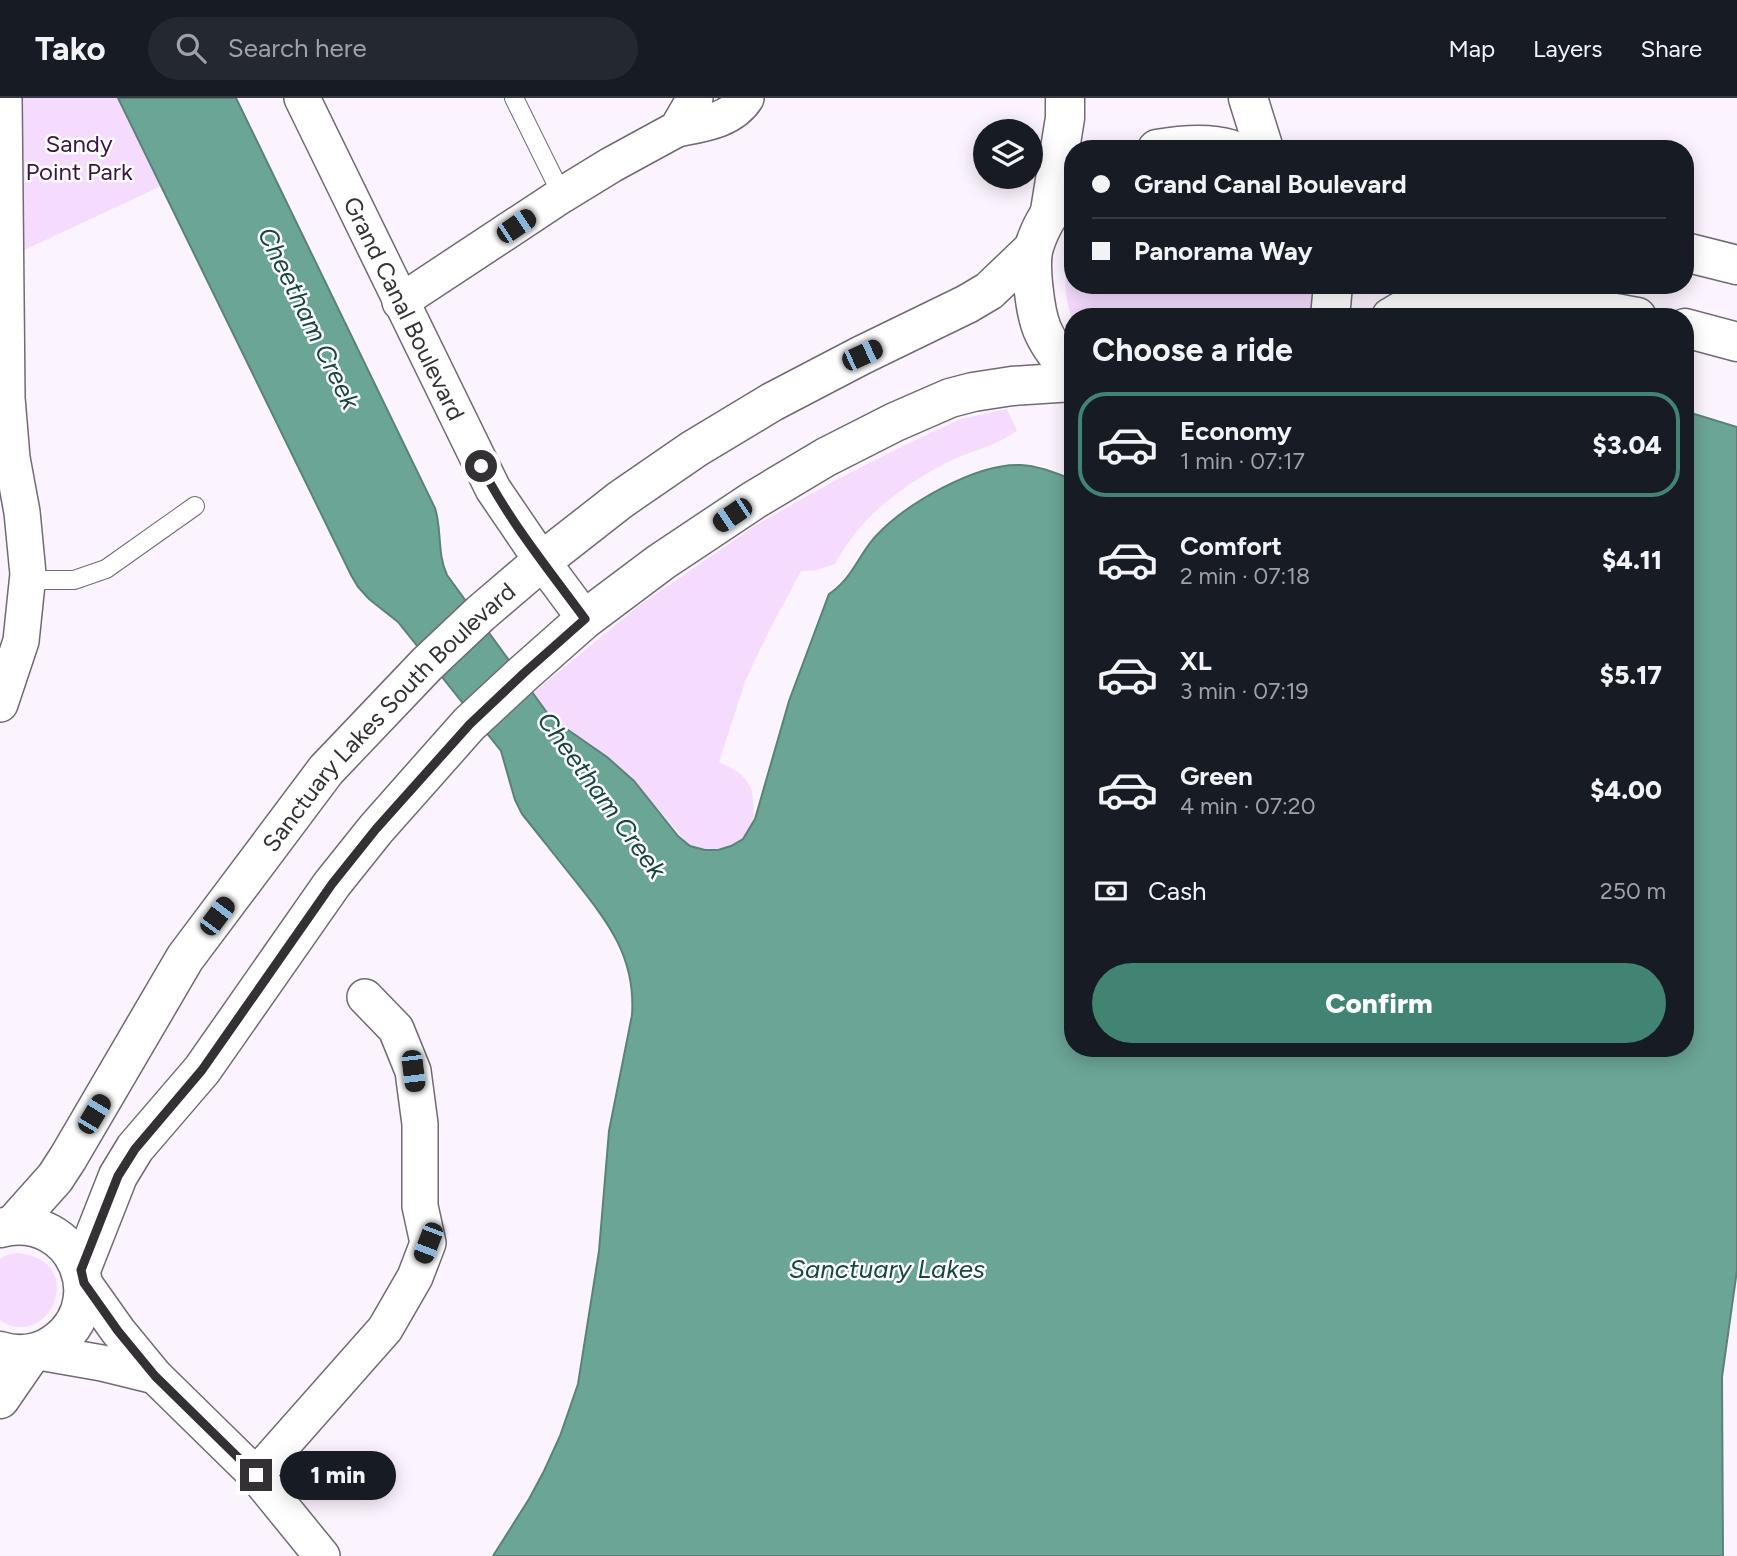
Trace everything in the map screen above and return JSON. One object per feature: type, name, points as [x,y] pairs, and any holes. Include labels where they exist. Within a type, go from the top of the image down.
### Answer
[{"type":"street","points":[[0,704],[21,641],[27,580],[22,512],[12,458],[8,398],[5,98]]},
{"type":"street","name":"Grand Canal Boulevard","points":[[302,98],[493,489],[585,619]]},
{"type":"street","points":[[677,129],[695,98]]},
{"type":"street","points":[[400,302],[611,165],[677,129],[727,115],[741,106],[746,98]]},
{"type":"street","points":[[1064,363],[1041,328],[1033,290],[1033,249],[1061,200],[1065,98]]},
{"type":"street","points":[[1248,98],[1261,140]]},
{"type":"street","name":"Sanctuary Lakes South Boulevard","points":[[3,1227],[55,1178],[185,958],[326,770],[427,664],[542,561],[620,500],[694,449],[772,402],[989,291],[1033,249]]},
{"type":"street","points":[[1694,254],[1737,265]]},
{"type":"street","points":[[1408,308],[1436,300],[1471,296],[1510,297],[1587,308]]},
{"type":"street","points":[[1694,330],[1737,342]]},
{"type":"street","points":[[0,1399],[23,1352],[59,1341],[74,1325],[82,1305],[82,1277],[118,1176],[135,1149],[202,1070],[332,884],[376,829],[470,724],[585,619],[661,562],[754,500],[826,457],[950,398],[1012,386],[1064,383]]},
{"type":"street","points":[[256,1475],[385,1329],[415,1277],[428,1243],[420,1206],[419,1125],[413,1071],[396,1028],[365,997]]},
{"type":"street","points":[[3,1227],[34,1227],[54,1236],[71,1251],[82,1277],[118,1331],[155,1376],[256,1475],[322,1556]]},
{"type":"street","points":[[23,1352],[102,1363],[155,1376]]},
{"type":"lane","points":[[514,98],[562,195]]},
{"type":"lane","points":[[27,580],[74,580],[106,569],[195,506]]},
{"type":"green space","name":"Sandy Point Park","points":[[19,98],[118,98],[161,186],[20,252]]},
{"type":"green space","points":[[1067,294],[1317,294],[1314,308],[1069,308]]},
{"type":"green space","points":[[1007,409],[1017,431],[996,443],[952,460],[900,491],[857,531],[835,564],[817,570],[801,571],[746,679],[719,762],[738,772],[752,791],[754,816],[751,829],[743,839],[718,850],[690,846],[634,781],[607,757],[548,714],[533,693],[640,605],[761,522],[838,479],[961,419]]},
{"type":"green space","points":[[18,1253],[40,1259],[52,1271],[57,1286],[54,1302],[46,1315],[34,1324],[18,1327],[0,1320],[0,1259]]},
{"type":"water","name":"Sanctuary Lakes","points":[[118,98],[236,98],[435,508],[442,559],[447,575],[548,714],[607,757],[634,781],[678,836],[690,846],[718,850],[731,846],[743,839],[755,819],[789,701],[829,594],[844,581],[875,537],[888,524],[923,499],[963,478],[1003,466],[1021,465],[1048,470],[1064,476],[1064,1057],[1694,1057],[1694,414],[1737,427],[1737,1270],[1722,1377],[1723,1556],[493,1556],[544,1471],[560,1436],[578,1384],[599,1251],[609,1131],[632,1015],[632,994],[624,957],[617,940],[585,894],[522,814],[515,800],[501,751],[398,622],[369,599],[351,575]]},
{"type":"route","points":[[256,1475],[155,1376],[118,1331],[84,1283],[81,1270],[118,1176],[135,1149],[202,1070],[332,884],[376,829],[470,724],[585,619],[493,489],[481,466]]},
{"type":"water label","name":"Cheetham Creek","points":[[309,318]]},
{"type":"water label","name":"Cheetham Creek","points":[[602,795]]}]
